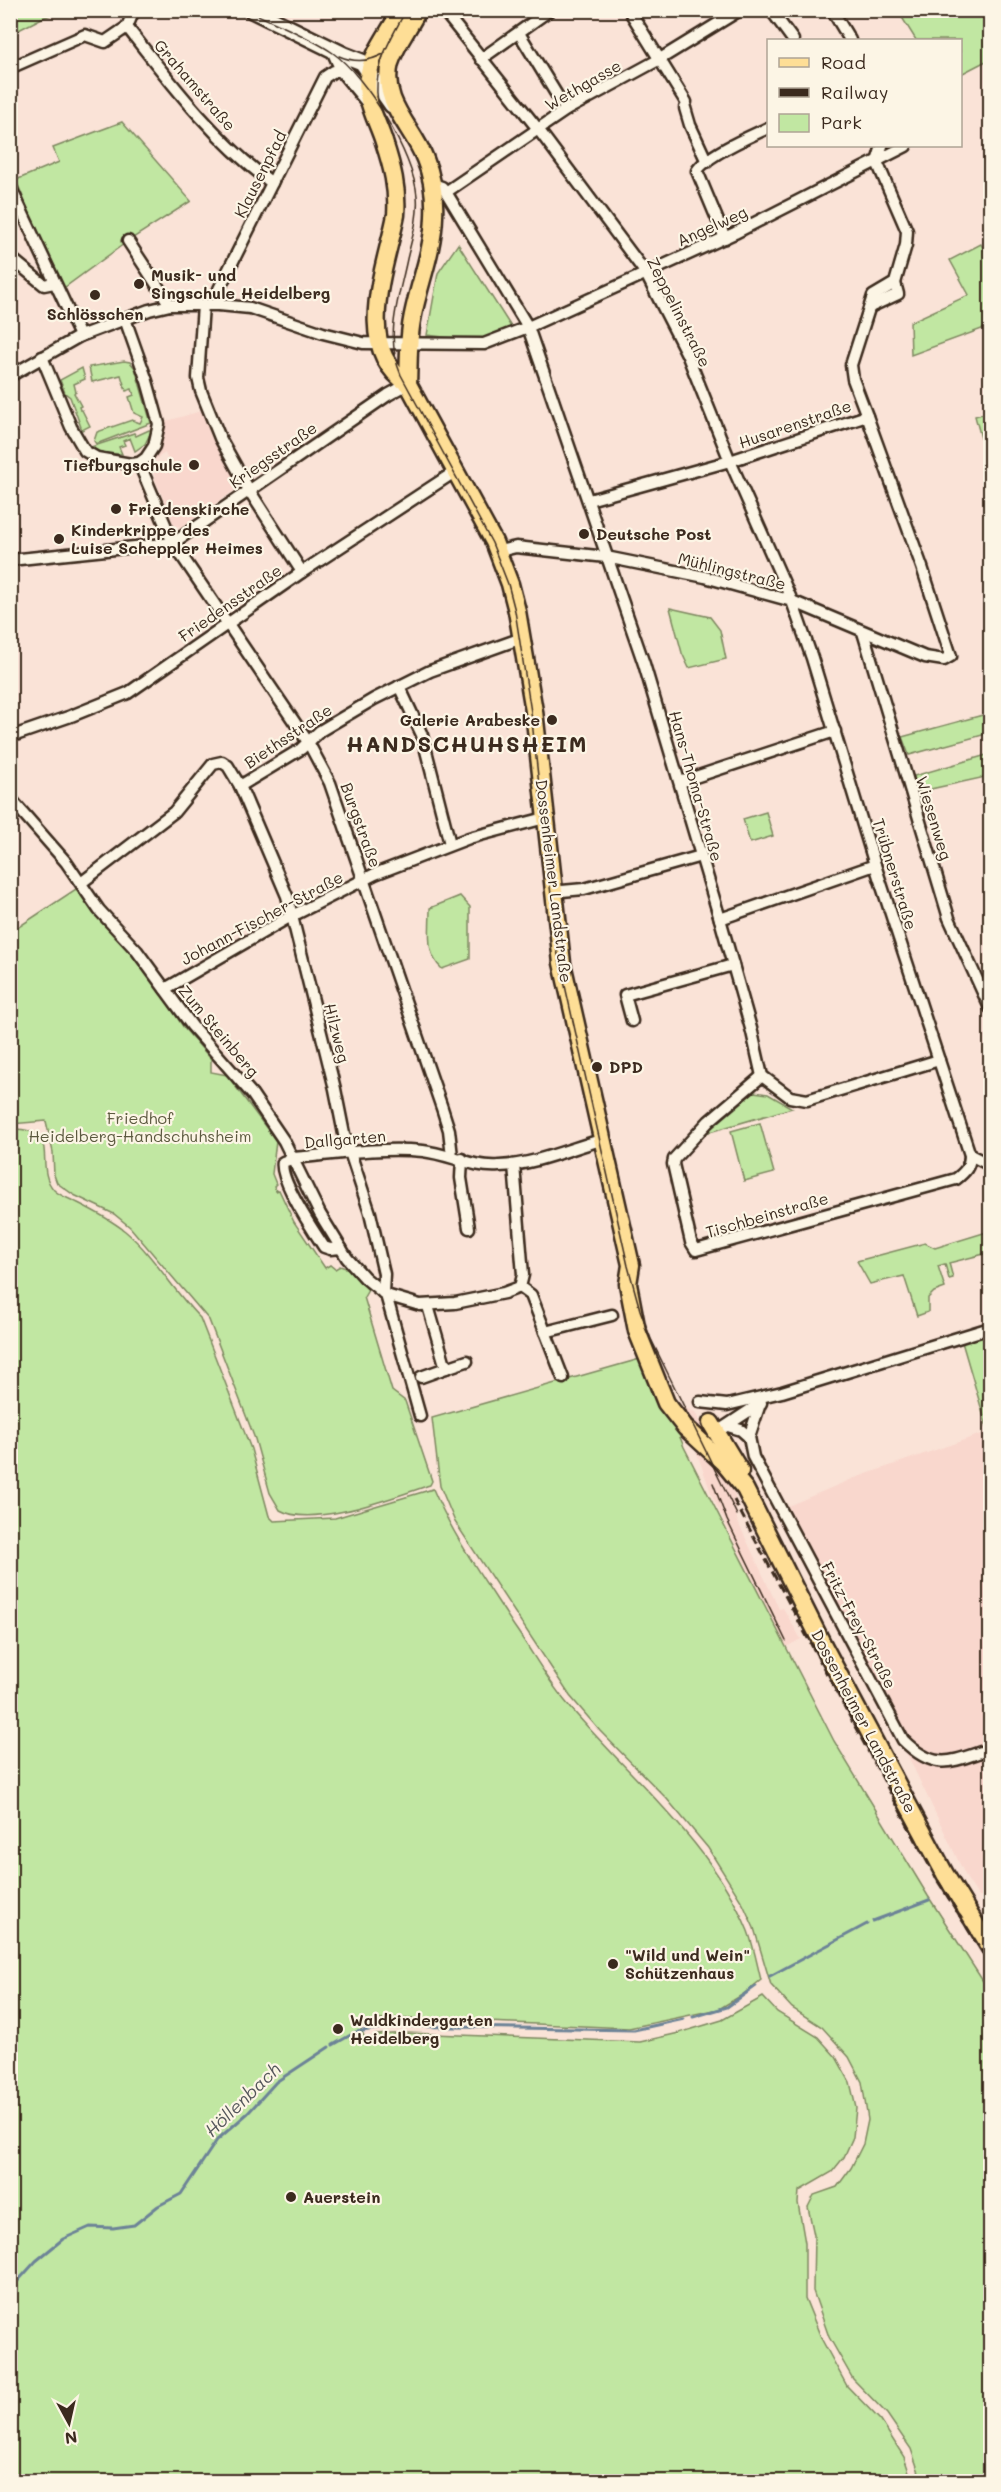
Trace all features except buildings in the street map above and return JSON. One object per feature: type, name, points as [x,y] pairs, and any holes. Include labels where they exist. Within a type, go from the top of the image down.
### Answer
[{"type":"main road","points":[[252,10],[364,65],[397,112],[440,188],[408,343],[408,384]]},
{"type":"main road","points":[[364,65],[378,53],[401,10]]},
{"type":"main road","points":[[397,112],[389,86],[390,64],[418,10]]},
{"type":"main road","points":[[335,51],[344,71],[368,100]]},
{"type":"main road","points":[[364,65],[368,100],[390,162],[396,199],[396,215],[376,314],[379,343],[392,371],[408,384]]},
{"type":"main road","name":"Dossenheimer Landstraße","points":[[408,384],[499,551],[510,584],[534,711],[561,963],[631,1265],[628,1284],[637,1331],[661,1393],[676,1418],[719,1458],[745,1490],[934,1853],[990,1948]]},
{"type":"main road","name":"Dossenheimer Landstraße","points":[[661,1393],[674,1402],[696,1428],[717,1428],[740,1469],[745,1490]]},
{"type":"street","points":[[10,68],[85,35],[105,42],[127,27],[134,10]]},
{"type":"street","name":"Zeppelinstraße","points":[[443,10],[538,129],[645,272],[687,354],[730,461],[792,601]]},
{"type":"street","points":[[481,59],[550,10]]},
{"type":"street","points":[[629,10],[660,59],[685,105],[690,124],[707,162]]},
{"type":"street","name":"Wethgasse","points":[[440,188],[566,110],[660,59],[740,10]]},
{"type":"street","points":[[771,10],[792,39]]},
{"type":"street","points":[[832,10],[849,39]]},
{"type":"street","name":"Grahamstraße","points":[[127,27],[189,106],[248,164],[272,183]]},
{"type":"street","points":[[519,33],[566,110]]},
{"type":"street","name":"Klausenpfad","points":[[219,305],[219,289],[326,77],[334,71],[344,71]]},
{"type":"street","points":[[725,238],[697,171],[700,165],[731,146],[767,128]]},
{"type":"street","points":[[867,416],[853,379],[851,364],[873,296],[895,284],[906,245],[906,231],[877,162],[882,147]]},
{"type":"street","name":"Angelweg","points":[[408,343],[484,344],[528,327],[645,272],[725,238],[904,147]]},
{"type":"street","points":[[10,186],[14,201],[80,336]]},
{"type":"street","name":"Hans-Thoma-Straße","points":[[440,188],[528,327],[644,664],[720,919],[762,1076]]},
{"type":"street","points":[[128,241],[170,305]]},
{"type":"street","points":[[10,257],[44,285],[54,283]]},
{"type":"street","points":[[10,376],[80,336],[170,305],[219,305],[250,308],[345,340],[408,343]]},
{"type":"street","points":[[203,305],[199,385],[220,438],[249,490],[302,572]]},
{"type":"street","points":[[42,357],[71,427],[85,451],[97,458],[131,464],[139,463],[146,458],[154,446],[159,424],[125,319]]},
{"type":"street","name":"Kriegsstraße","points":[[10,560],[173,543],[388,395],[408,384]]},
{"type":"street","name":"Husarenstraße","points":[[589,500],[730,461],[867,416],[951,650],[950,659]]},
{"type":"street","name":"Burgstraße","points":[[139,463],[173,543],[308,742],[334,792],[449,1130],[457,1157],[469,1228]]},
{"type":"street","name":"Friedensstraße","points":[[10,737],[43,727],[128,693],[302,572],[456,471]]},
{"type":"street","name":"Mühlingstraße","points":[[499,551],[516,547],[606,557],[705,577],[792,601],[925,657],[950,659]]},
{"type":"street","name":"Trübnerstraße","points":[[792,601],[835,731],[875,866],[970,1155]]},
{"type":"street","name":"Wiesenweg","points":[[863,632],[949,918],[990,1008]]},
{"type":"street","name":"Biethsstraße","points":[[81,883],[174,812],[213,764],[219,762],[228,766],[240,786],[308,742],[334,722],[399,686],[460,659],[522,638]]},
{"type":"street","points":[[399,686],[422,735],[450,844]]},
{"type":"street","points":[[680,782],[835,731]]},
{"type":"street","name":"Hilzweg","points":[[240,786],[283,886],[292,917],[344,1134],[370,1213],[382,1265],[385,1294]]},
{"type":"street","name":"Zum Steinberg","points":[[10,798],[81,883],[99,910],[136,951],[192,1026],[252,1094],[294,1158],[320,1214],[341,1248],[364,1278],[385,1294],[404,1302],[428,1306],[504,1293],[520,1287]]},
{"type":"street","name":"Johann-Fischer-Straße","points":[[165,989],[192,971],[364,879],[450,844],[516,824],[545,818]]},
{"type":"street","points":[[562,891],[584,889],[701,856]]},
{"type":"street","points":[[720,919],[875,866]]},
{"type":"street","points":[[632,1021],[625,995],[733,965]]},
{"type":"street","points":[[762,1076],[790,1097],[807,1100],[939,1060]]},
{"type":"street","name":"Tischbeinstraße","points":[[762,1076],[709,1121],[674,1159],[691,1242],[696,1250],[956,1179],[965,1172],[970,1164],[970,1155]]},
{"type":"street","points":[[457,1157],[483,1166],[513,1165],[601,1140]]},
{"type":"street","name":"Dallgarten","points":[[341,1248],[324,1247],[291,1189],[281,1167],[283,1162],[294,1158],[351,1152],[406,1150],[457,1157]]},
{"type":"street","points":[[970,1155],[990,1166]]},
{"type":"street","points":[[513,1165],[524,1275],[520,1287],[531,1295],[563,1378]]},
{"type":"street","points":[[385,1294],[420,1416]]},
{"type":"street","points":[[428,1306],[446,1368]]},
{"type":"street","points":[[545,1332],[612,1315]]},
{"type":"street","points":[[699,1402],[727,1405],[782,1392],[990,1328]]},
{"type":"street","points":[[421,1377],[467,1361]]},
{"type":"street","points":[[717,1428],[782,1392]]},
{"type":"street","points":[[717,1428],[741,1430],[749,1437],[760,1404]]},
{"type":"street","points":[[717,1428],[717,1413],[727,1405]]},
{"type":"street","name":"Dossenheimer Landstraße","points":[[717,1428],[719,1458]]},
{"type":"street","name":"Fritz-Frey-Straße","points":[[749,1437],[755,1461],[903,1740],[926,1759],[939,1762],[990,1749]]},
{"type":"shaded area","name":"Tiefburgschule","points":[[204,410],[211,436],[239,485],[238,488],[181,527],[174,525],[155,479],[153,469],[168,461],[165,453],[154,460],[165,428],[164,422]]},
{"type":"shaded area","points":[[680,1406],[695,1412],[735,1496],[737,1520],[779,1609],[783,1608],[801,1639],[786,1647],[713,1498]]},
{"type":"shaded area","points":[[990,1431],[990,1893],[979,1897],[967,1879],[788,1506],[852,1479]]},
{"type":"green space","points":[[11,10],[63,11],[42,18],[11,34]]},
{"type":"green space","points":[[898,11],[990,11],[990,59],[962,73],[962,39],[915,39]]},
{"type":"green space","points":[[122,122],[191,201],[128,241],[61,290],[16,180],[59,162],[53,148]]},
{"type":"green space","points":[[458,244],[513,330],[484,342],[427,335],[438,273]]},
{"type":"green space","points":[[981,244],[990,261],[990,326],[911,355],[910,322],[969,295],[950,260]]},
{"type":"green space","points":[[130,362],[135,368],[151,423],[96,444],[94,441],[97,432],[132,420],[140,423],[143,417],[134,413],[129,397],[134,395],[132,389],[126,391],[121,375],[92,382],[89,367]]},
{"type":"green space","points":[[82,368],[85,379],[74,384],[76,392],[74,393],[81,406],[80,410],[90,426],[82,430],[70,397],[65,393],[60,380]]},
{"type":"green space","points":[[990,412],[990,471],[975,416]]},
{"type":"green space","points":[[152,430],[145,444],[135,451],[130,438],[123,441],[125,445],[119,447],[122,454],[100,453],[91,447],[134,433],[136,436]]},
{"type":"green space","points":[[670,608],[710,617],[720,630],[726,659],[689,668],[682,653]]},
{"type":"green space","points":[[990,713],[990,733],[909,755],[902,737]]},
{"type":"green space","points":[[990,754],[990,776],[917,792],[914,776]]},
{"type":"green space","points":[[766,812],[773,836],[750,843],[743,819]]},
{"type":"green space","name":"Friedhof Heidelberg-Handschuhsheim","points":[[79,887],[143,965],[184,1028],[211,1059],[211,1072],[227,1075],[276,1141],[272,1174],[276,1184],[274,1186],[276,1191],[279,1190],[294,1222],[325,1268],[330,1265],[335,1269],[340,1266],[349,1269],[368,1290],[364,1297],[392,1391],[405,1401],[432,1481],[430,1485],[376,1503],[333,1513],[313,1516],[295,1515],[280,1510],[270,1493],[255,1439],[209,1320],[130,1227],[114,1214],[74,1195],[57,1183],[46,1121],[11,1124],[11,932]]},
{"type":"green space","points":[[460,896],[470,907],[470,959],[442,969],[431,949],[430,908]]},
{"type":"green space","points":[[754,1092],[768,1094],[792,1108],[706,1133]]},
{"type":"green space","points":[[760,1123],[774,1173],[744,1181],[731,1131]]},
{"type":"green space","points":[[11,1129],[27,1130],[37,1135],[44,1150],[48,1180],[54,1190],[125,1231],[145,1251],[200,1318],[251,1449],[269,1516],[274,1521],[335,1518],[433,1489],[470,1559],[558,1692],[589,1729],[666,1810],[712,1867],[732,1898],[748,1931],[761,1980],[719,2009],[629,2028],[391,2018],[359,2024],[366,2041],[376,2035],[407,2033],[640,2042],[722,2020],[763,1997],[777,2012],[818,2037],[836,2057],[850,2082],[856,2108],[853,2137],[844,2157],[832,2172],[799,2191],[798,2203],[805,2243],[805,2298],[822,2340],[847,2386],[881,2421],[904,2457],[912,2481],[11,2481]]},
{"type":"green space","points":[[990,1231],[990,1260],[988,1253],[949,1263],[953,1278],[949,1279],[945,1264],[938,1266],[945,1288],[934,1292],[928,1298],[928,1312],[917,1316],[904,1276],[870,1284],[857,1261],[925,1243],[935,1248]]},
{"type":"green space","points":[[990,1336],[990,1430],[988,1431],[962,1342]]},
{"type":"green space","points":[[647,1357],[684,1447],[834,1741],[928,1896],[990,1992],[990,2481],[922,2481],[911,2449],[887,2414],[853,2379],[829,2337],[813,2291],[814,2235],[808,2207],[814,2195],[837,2187],[851,2168],[863,2144],[868,2120],[862,2082],[849,2057],[822,2027],[792,2008],[771,1985],[754,1928],[743,1904],[708,1848],[667,1799],[600,1731],[570,1696],[455,1522],[440,1486],[432,1418]]},
{"type":"waterway","name":"Höllenbach","points":[[873,1921],[929,1900]]},
{"type":"waterway","name":"Höllenbach","points":[[770,1976],[867,1924]]},
{"type":"waterway","name":"Höllenbach","points":[[693,2017],[727,2007],[756,1986]]},
{"type":"waterway","name":"Höllenbach","points":[[333,2045],[356,2032],[394,2026],[634,2030],[684,2019]]},
{"type":"waterway","name":"Höllenbach","points":[[10,2293],[36,2261],[63,2239],[90,2227],[113,2228],[134,2225],[158,2206],[181,2194],[217,2140],[248,2113],[276,2082],[329,2047]]},
{"type":"tram line","points":[[247,10],[313,41],[346,64],[360,79],[386,118],[398,139],[414,179],[417,212],[393,331],[396,360],[401,375],[492,543],[508,584],[515,611],[531,712],[557,950],[628,1266],[651,1339],[737,1515]]},
{"type":"tram line","points":[[378,102],[380,65],[406,10]]},
{"type":"tram line","points":[[339,56],[351,60],[362,60],[385,53]]},
{"type":"tram line","points":[[713,1483],[727,1520],[786,1641]]},
{"type":"railway","points":[[734,1500],[936,1878],[990,1964]]},
{"type":"place","name":"Musik- und Singschule Heidelberg","points":[[139,284]]},
{"type":"place","name":"Schlösschen","points":[[95,295]]},
{"type":"place","name":"Tiefburgschule","points":[[194,465]]},
{"type":"place","name":"Friedenskirche","points":[[116,509]]},
{"type":"place","name":"Deutsche Post","points":[[584,534]]},
{"type":"place","name":"Kinderkrippe des Luise Scheppler Heimes","points":[[59,539]]},
{"type":"place","name":"Galerie Arabeske","points":[[552,720]]},
{"type":"place","name":"DPD","points":[[597,1067]]},
{"type":"place","name":"\"Wild und Wein\" Schützenhaus","points":[[613,1964]]},
{"type":"place","name":"Waldkindergarten Heidelberg","points":[[338,2029]]},
{"type":"place","name":"Auerstein","points":[[291,2197]]},
{"type":"district","name":"HANDSCHUHSHEIM","points":[[467,744]]}]
